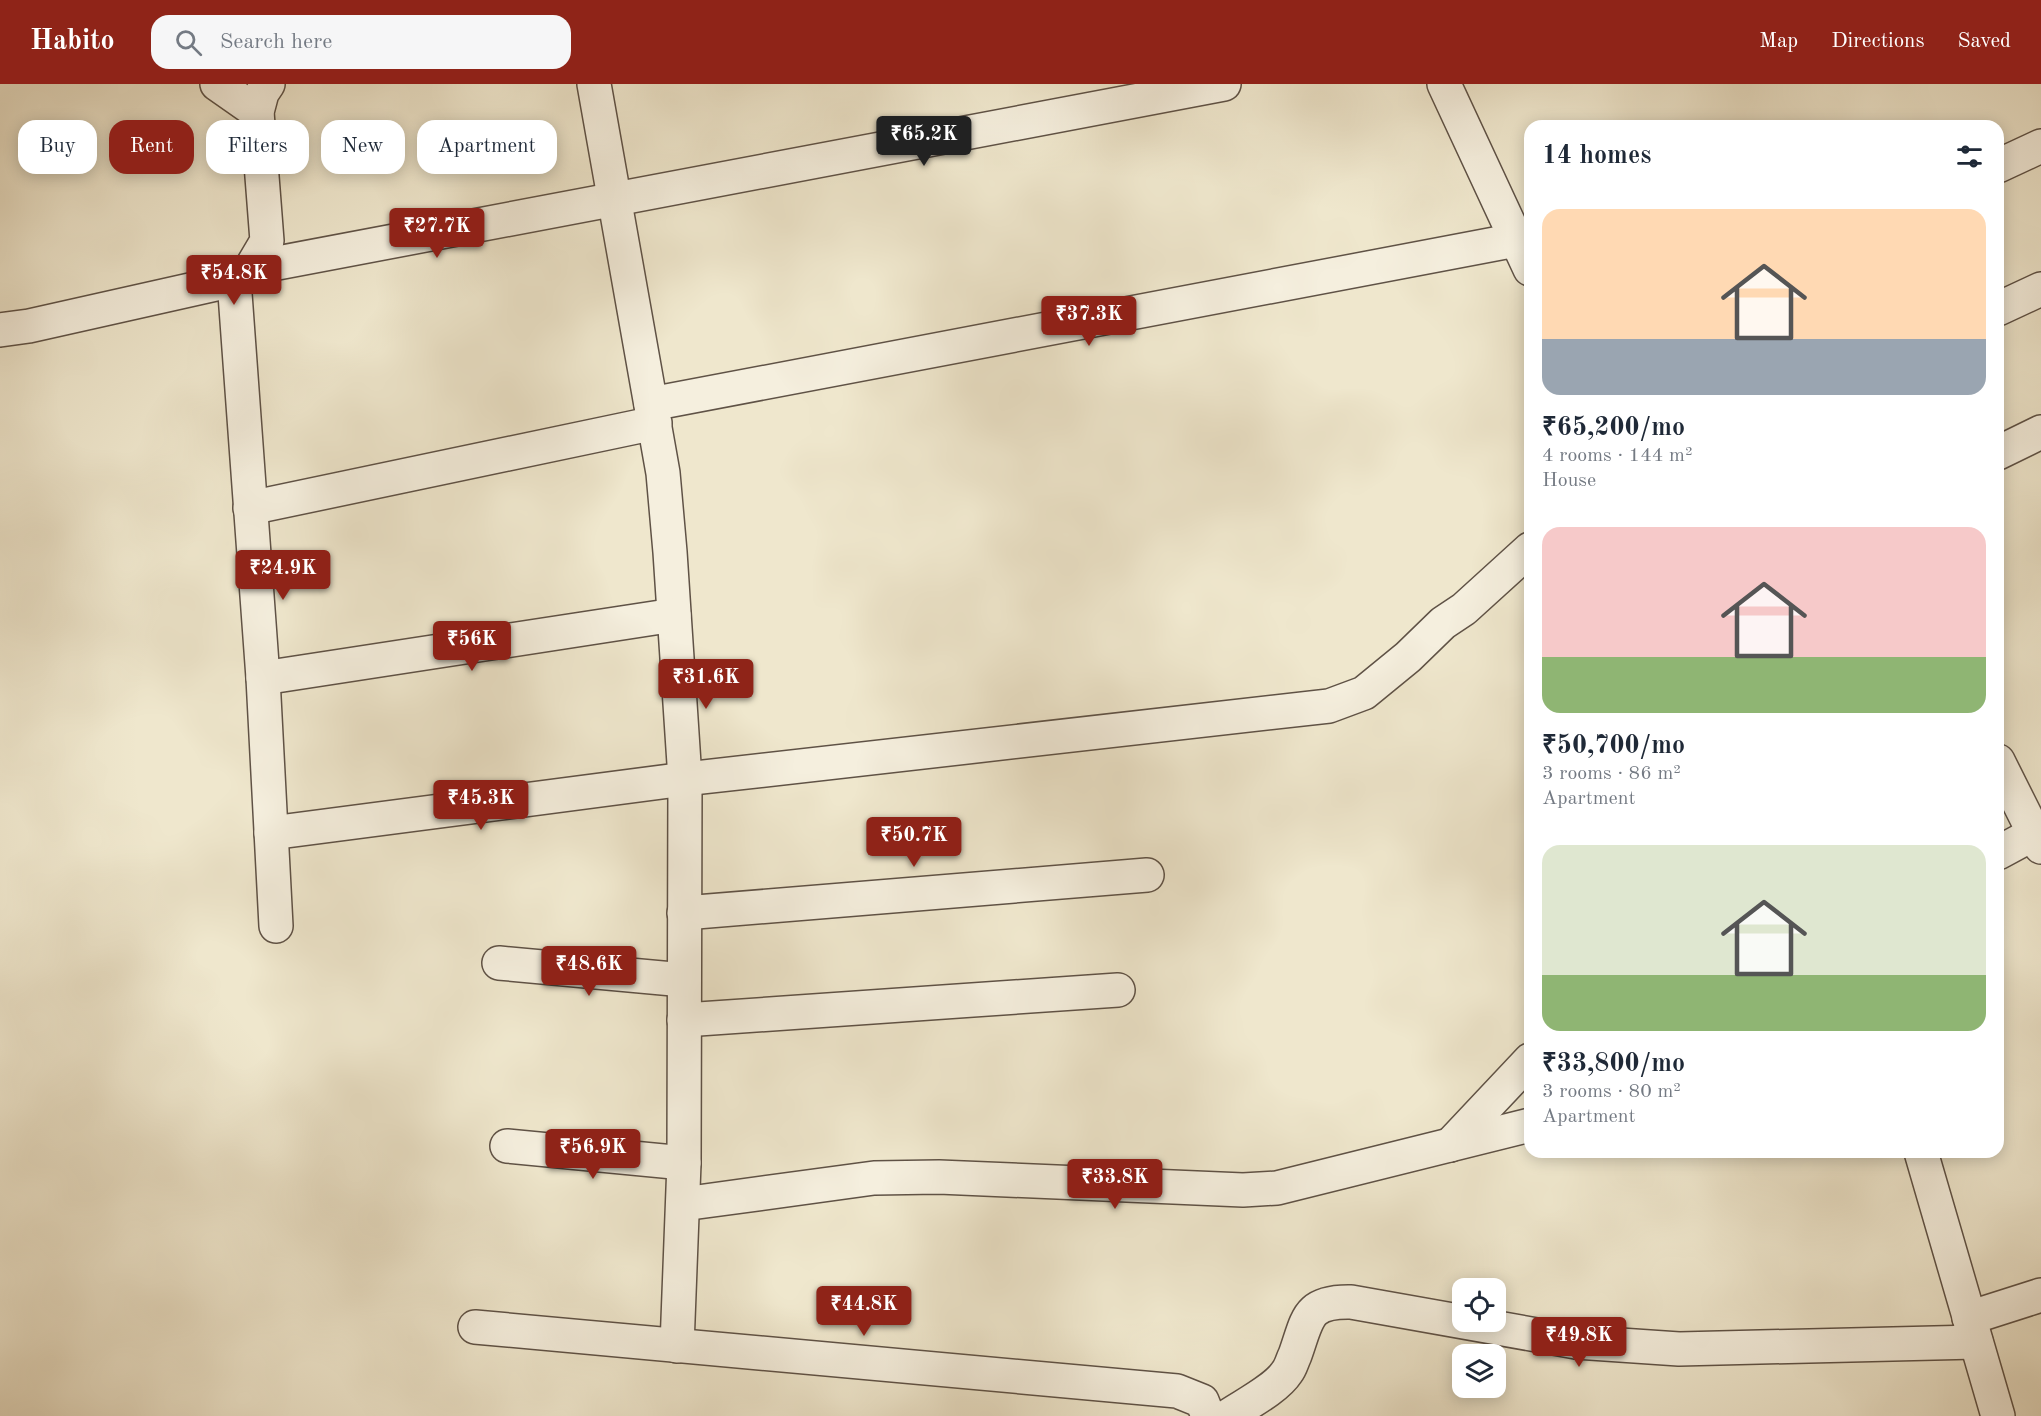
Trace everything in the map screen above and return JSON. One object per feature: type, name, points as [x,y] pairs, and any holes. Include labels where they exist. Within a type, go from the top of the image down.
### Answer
[{"type":"street","points":[[217,84],[263,98],[267,241],[242,274],[250,508],[263,678],[276,926]]},
{"type":"street","points":[[594,84],[663,473],[685,779],[684,1163],[677,1346]]},
{"type":"street","points":[[0,330],[29,326],[242,274],[1224,84]]},
{"type":"street","points":[[1444,84],[1524,257]]},
{"type":"street","points":[[2004,163],[2041,146]]},
{"type":"street","points":[[250,508],[653,414],[1516,240]]},
{"type":"street","points":[[2004,306],[2041,289]]},
{"type":"street","points":[[2004,450],[2041,432]]},
{"type":"street","points":[[271,833],[685,779],[1329,706],[1364,693],[1408,657],[1443,622],[1464,609],[1524,554]]},
{"type":"street","points":[[263,678],[674,615]]},
{"type":"street","points":[[2004,773],[2038,840],[2004,852]]},
{"type":"street","points":[[684,913],[1147,875]]},
{"type":"street","points":[[499,963],[684,980]]},
{"type":"street","points":[[684,1020],[1118,990]]},
{"type":"street","points":[[1450,1145],[1524,1066]]},
{"type":"street","points":[[683,1204],[874,1178],[939,1177],[1243,1190],[1277,1188],[1524,1126]]},
{"type":"street","points":[[507,1146],[684,1163]]},
{"type":"street","points":[[1923,1158],[1998,1416]]},
{"type":"street","points":[[1228,1416],[1280,1381],[1289,1370],[1310,1313],[1320,1305],[1336,1302],[1350,1302],[1576,1342],[1679,1348],[1973,1330],[2041,1295]]},
{"type":"street","points":[[475,1327],[1177,1391],[1202,1401],[1208,1416]]}]
